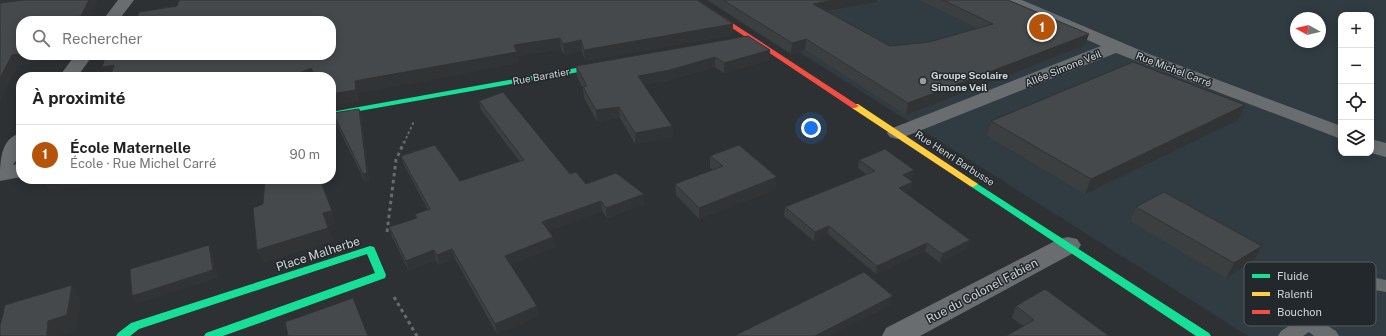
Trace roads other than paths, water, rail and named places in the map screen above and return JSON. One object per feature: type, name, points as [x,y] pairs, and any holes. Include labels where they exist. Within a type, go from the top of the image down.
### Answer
[{"type":"street","points":[[114,16],[126,0]]},
{"type":"street","name":"Rue Henri Barbusse","points":[[693,0],[1205,336]]},
{"type":"street","name":"Rue Michel Carré","points":[[1009,0],[1117,46],[1338,132]]},
{"type":"street","points":[[739,40],[751,38]]},
{"type":"street","name":"Allée Simone Veil","points":[[897,133],[1117,46]]},
{"type":"street","points":[[72,72],[80,60]]},
{"type":"street","name":"Rue Baratier","points":[[336,113],[610,64]]},
{"type":"street","points":[[0,167],[16,146]]},
{"type":"street","points":[[1374,146],[1386,151]]},
{"type":"street","points":[[0,174],[16,171]]},
{"type":"street","name":"Rue du Colonel Fabien","points":[[896,336],[1068,245]]},
{"type":"street","name":"Place Malherbe","points":[[122,336],[135,326],[370,249],[381,275],[210,336]]},
{"type":"lane","points":[[1376,284],[1386,286]]},
{"type":"lane","points":[[1288,336],[1304,326]]},
{"type":"lane","points":[[1314,326],[1330,336]]},
{"type":"place","name":"École Maternelle","points":[[1042,27]]},
{"type":"place","name":"Groupe Scolaire Simone Veil","points":[[923,81]]}]
